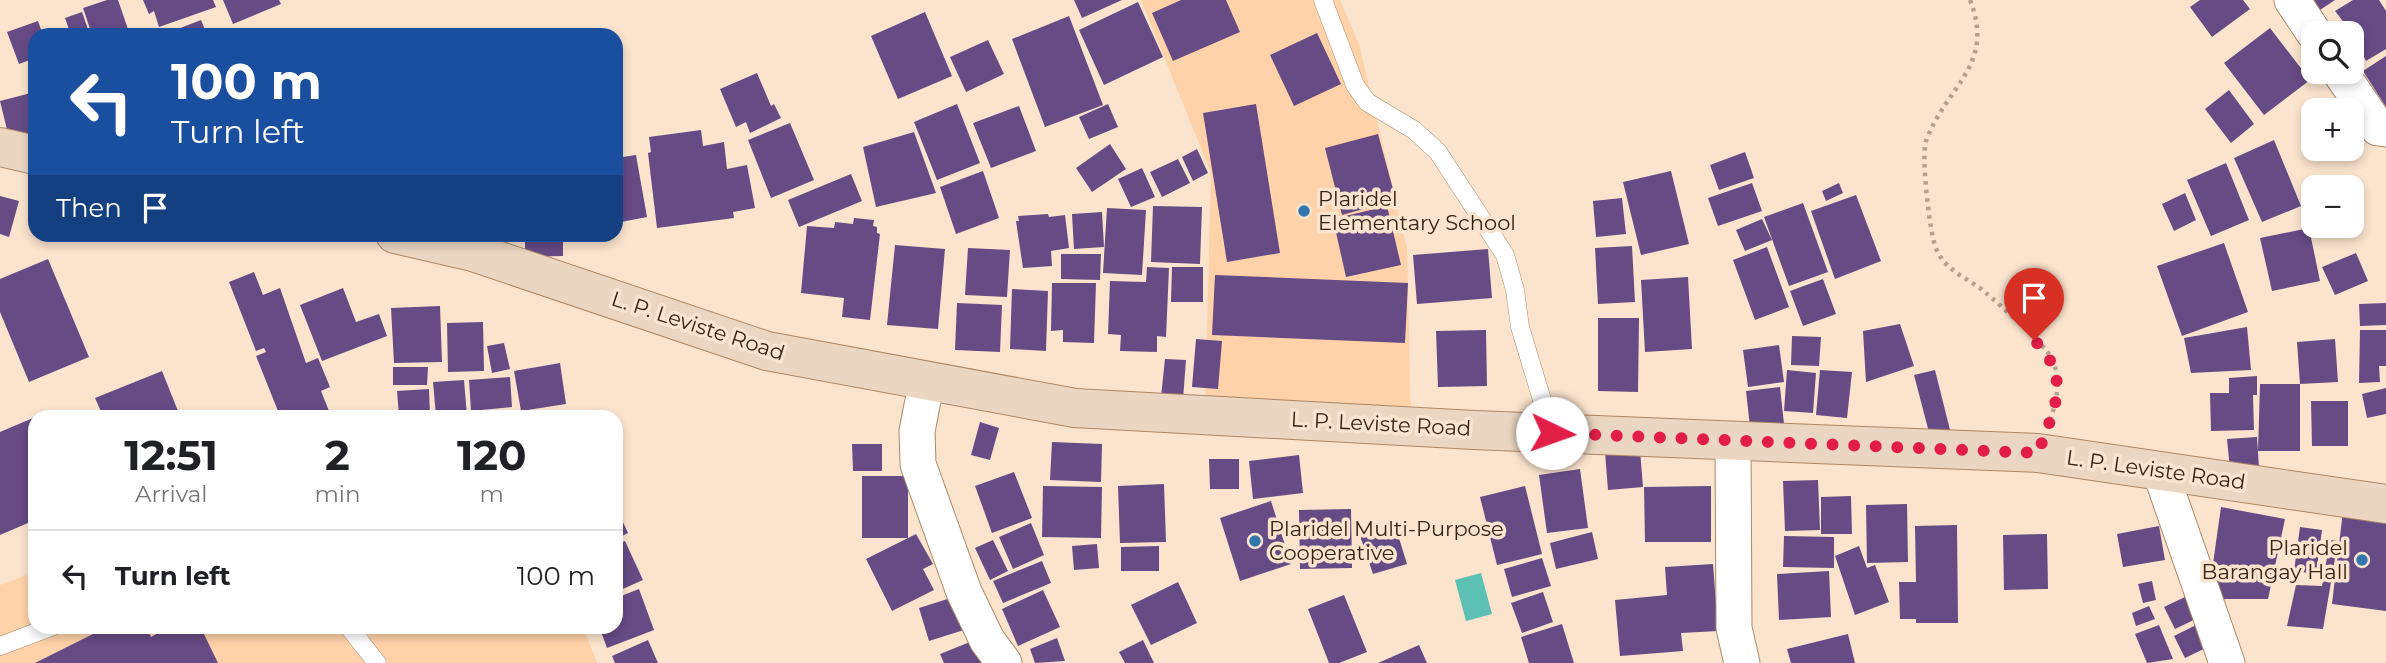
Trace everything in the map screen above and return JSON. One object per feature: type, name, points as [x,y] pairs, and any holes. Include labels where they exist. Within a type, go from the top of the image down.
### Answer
[{"type":"main road","points":[[0,148],[28,154]]},
{"type":"main road","name":"L. P. Leviste Road","points":[[430,242],[473,252],[767,351],[1075,408],[1552,433],[2038,453],[2386,504]]},
{"type":"street","points":[[2292,0],[2306,21]]},
{"type":"street","points":[[2348,84],[2378,128],[2386,129]]},
{"type":"street","points":[[927,380],[917,431],[918,464],[964,592],[987,640],[1004,663]]},
{"type":"street","points":[[1733,440],[1734,628],[1742,663]]},
{"type":"street","points":[[2160,471],[2227,663]]},
{"type":"lane","points":[[1323,0],[1355,85],[1367,102],[1414,130],[1438,152],[1504,256],[1515,290],[1520,327],[1552,433]]},
{"type":"lane","points":[[0,646],[32,634]]},
{"type":"lane","points":[[354,634],[377,663]]},
{"type":"path","points":[[1970,0],[1979,23],[1975,51],[1966,75],[1925,142],[1927,194],[1934,243],[1952,272],[1984,292],[2050,356],[2057,382],[2056,403],[2038,453]]},
{"type":"shaded area","name":"Plaridel Elementary School","points":[[1141,0],[1340,0],[1359,44],[1407,248],[1411,421],[1205,409],[1211,173]]},
{"type":"shaded area","points":[[28,575],[28,634],[586,634],[597,663],[0,663],[0,585]]},
{"type":"water","points":[[1481,573],[1492,614],[1466,621],[1455,580]]},
{"type":"building","points":[[107,0],[118,0],[128,28],[90,28],[83,8]]},
{"type":"building","points":[[143,0],[213,0],[216,7],[159,27],[154,11],[149,14]]},
{"type":"building","points":[[223,0],[279,0],[281,4],[233,24]]},
{"type":"building","points":[[1074,0],[1122,0],[1082,18]]},
{"type":"building","points":[[1181,0],[1226,0],[1240,32],[1173,61],[1152,13]]},
{"type":"building","points":[[2200,0],[2243,0],[2250,9],[2212,37],[2190,7]]},
{"type":"building","points":[[2314,0],[2335,0],[2320,10]]},
{"type":"building","points":[[2353,0],[2379,0],[2386,11],[2386,49],[2366,61],[2364,21],[2343,21],[2335,11]]},
{"type":"building","points":[[1138,2],[1163,57],[1104,85],[1079,30]]},
{"type":"building","points":[[82,12],[88,28],[69,28],[65,18]]},
{"type":"building","points":[[925,12],[952,76],[898,99],[871,36]]},
{"type":"building","points":[[1069,16],[1103,105],[1045,127],[1012,39]]},
{"type":"building","points":[[201,20],[204,28],[180,28]]},
{"type":"building","points":[[38,21],[40,28],[28,28],[28,61],[19,64],[7,32]]},
{"type":"building","points":[[2270,28],[2301,68],[2301,84],[2305,84],[2264,115],[2224,63]]},
{"type":"building","points":[[1317,33],[1341,84],[1294,106],[1270,55]]},
{"type":"building","points":[[988,40],[1004,74],[966,92],[950,57]]},
{"type":"building","points":[[2386,56],[2386,107],[2364,73]]},
{"type":"building","points":[[757,73],[771,106],[774,104],[781,118],[750,133],[746,122],[736,127],[720,89]]},
{"type":"building","points":[[2229,90],[2254,124],[2231,143],[2205,109]]},
{"type":"building","points":[[28,94],[28,141],[11,146],[0,101]]},
{"type":"building","points":[[957,104],[980,163],[937,180],[914,122]]},
{"type":"building","points":[[1108,104],[1118,127],[1089,139],[1079,117]]},
{"type":"building","points":[[1256,104],[1280,253],[1227,262],[1203,113]]},
{"type":"building","points":[[1019,106],[1036,151],[991,168],[973,123]]},
{"type":"building","points":[[790,123],[814,180],[771,198],[748,140]]},
{"type":"building","points":[[701,130],[703,146],[724,142],[727,169],[747,165],[755,208],[733,212],[734,218],[657,228],[648,153],[651,152],[649,137]]},
{"type":"building","points":[[914,132],[936,193],[876,207],[863,147]]},
{"type":"building","points":[[1378,134],[1396,200],[1342,215],[1325,148]]},
{"type":"building","points":[[2274,140],[2301,206],[2262,222],[2234,158]]},
{"type":"building","points":[[1110,144],[1126,169],[1092,192],[1076,168]]},
{"type":"building","points":[[1197,149],[1208,173],[1193,181],[1182,157]]},
{"type":"building","points":[[1745,152],[1754,178],[1719,190],[1710,165]]},
{"type":"building","points":[[636,155],[647,217],[623,222],[623,157]]},
{"type":"building","points":[[1178,159],[1190,183],[1162,197],[1150,172]]},
{"type":"building","points":[[2226,163],[2249,220],[2211,236],[2187,180]]},
{"type":"building","points":[[1142,168],[1155,197],[1131,207],[1118,179]]},
{"type":"building","points":[[983,171],[999,218],[956,234],[940,187]]},
{"type":"building","points":[[1671,171],[1689,244],[1641,255],[1623,182]]},
{"type":"building","points":[[851,174],[862,201],[799,227],[788,200]]},
{"type":"building","points":[[1752,183],[1762,211],[1718,226],[1708,198]]},
{"type":"building","points":[[1839,183],[1843,193],[1826,201],[1822,191]]},
{"type":"building","points":[[2185,193],[2196,220],[2174,231],[2162,204]]},
{"type":"building","points":[[1856,195],[1881,261],[1835,279],[1811,211]]},
{"type":"building","points":[[0,196],[19,201],[9,237],[0,234]]},
{"type":"building","points":[[1622,198],[1626,234],[1596,237],[1593,201]]},
{"type":"building","points":[[1803,203],[1828,272],[1789,286],[1764,217]]},
{"type":"building","points":[[1153,206],[1202,207],[1200,264],[1151,262]]},
{"type":"building","points":[[1387,206],[1401,265],[1346,277],[1333,219]]},
{"type":"building","points":[[1107,208],[1146,210],[1142,275],[1103,273]]},
{"type":"building","points":[[1102,212],[1104,247],[1074,249],[1072,214]]},
{"type":"building","points":[[1048,214],[1049,217],[1065,215],[1069,248],[1051,251],[1052,266],[1023,268],[1016,221],[1019,221],[1018,216]]},
{"type":"building","points":[[854,218],[874,220],[873,226],[877,227],[877,233],[880,234],[870,320],[842,317],[844,298],[801,293],[807,226],[834,228],[835,222],[853,224]]},
{"type":"building","points":[[1762,219],[1772,240],[1745,251],[1736,230]]},
{"type":"building","points":[[2301,230],[2301,238],[2311,238],[2320,281],[2272,291],[2260,238]]},
{"type":"building","points":[[525,242],[563,242],[563,256],[525,257]]},
{"type":"building","points":[[2224,243],[2248,312],[2182,336],[2157,266]]},
{"type":"building","points":[[895,245],[945,249],[938,329],[887,325]]},
{"type":"building","points":[[1632,246],[1635,302],[1598,304],[1595,248]]},
{"type":"building","points":[[1767,247],[1789,307],[1755,320],[1733,260]]},
{"type":"building","points":[[968,248],[1010,250],[1007,297],[965,295]]},
{"type":"building","points":[[1488,249],[1492,298],[1417,304],[1413,255]]},
{"type":"building","points":[[2356,253],[2368,281],[2335,295],[2322,267]]},
{"type":"building","points":[[1061,254],[1101,254],[1100,280],[1061,279]]},
{"type":"building","points":[[48,259],[89,357],[29,382],[0,312],[0,279]]},
{"type":"building","points":[[1147,267],[1169,268],[1166,337],[1157,336],[1157,352],[1120,351],[1121,335],[1108,334],[1110,281],[1146,282]]},
{"type":"building","points":[[1172,267],[1203,267],[1203,302],[1171,302]]},
{"type":"building","points":[[254,272],[263,295],[280,288],[306,363],[318,358],[330,387],[321,391],[329,410],[278,410],[256,356],[266,352],[264,348],[256,351],[229,282]]},
{"type":"building","points":[[1215,275],[1408,283],[1405,343],[1212,335]]},
{"type":"building","points":[[1688,277],[1692,349],[1645,352],[1641,280]]},
{"type":"building","points":[[1823,279],[1836,314],[1803,326],[1790,291]]},
{"type":"building","points":[[1052,283],[1096,283],[1094,343],[1063,342],[1063,330],[1051,331]]},
{"type":"building","points":[[343,288],[356,322],[379,314],[387,336],[322,361],[300,305]]},
{"type":"building","points":[[1012,289],[1048,291],[1046,351],[1010,349]]},
{"type":"building","points":[[957,303],[1002,305],[1000,352],[955,350]]},
{"type":"building","points":[[2386,303],[2386,325],[2360,326],[2359,304]]},
{"type":"building","points":[[440,306],[442,362],[394,363],[391,308]]},
{"type":"building","points":[[1598,318],[1639,318],[1638,392],[1598,391]]},
{"type":"building","points":[[483,322],[484,371],[448,372],[447,323]]},
{"type":"building","points":[[1900,324],[1914,366],[1866,382],[1863,331]]},
{"type":"building","points":[[2247,327],[2251,370],[2191,373],[2184,338]]},
{"type":"building","points":[[1486,330],[1487,386],[1438,387],[1436,331]]},
{"type":"building","points":[[2360,330],[2386,330],[2386,366],[2379,366],[2380,382],[2359,383]]},
{"type":"building","points":[[1792,336],[1821,337],[1819,366],[1791,365]]},
{"type":"building","points":[[1196,339],[1222,341],[1218,389],[1192,387]]},
{"type":"building","points":[[2335,339],[2338,382],[2300,384],[2297,342]]},
{"type":"building","points":[[504,343],[510,369],[492,373],[487,346]]},
{"type":"building","points":[[1779,345],[1784,382],[1748,387],[1743,350]]},
{"type":"building","points":[[1165,359],[1186,360],[1183,399],[1161,397]]},
{"type":"building","points":[[560,363],[566,404],[521,410],[514,371]]},
{"type":"building","points":[[393,367],[428,367],[427,385],[393,385]]},
{"type":"building","points":[[1787,370],[1816,373],[1813,413],[1784,411]]},
{"type":"building","points":[[1820,370],[1852,372],[1847,418],[1816,415]]},
{"type":"building","points":[[1935,370],[1952,438],[1932,444],[1914,375]]},
{"type":"building","points":[[162,371],[178,410],[100,410],[95,398]]},
{"type":"building","points":[[2257,376],[2257,395],[2253,395],[2254,430],[2211,431],[2210,393],[2229,393],[2229,378]]},
{"type":"building","points":[[510,377],[512,407],[471,410],[469,380]]},
{"type":"building","points":[[464,380],[466,410],[435,410],[433,382]]},
{"type":"building","points":[[2260,384],[2300,384],[2300,451],[2258,451]]},
{"type":"building","points":[[1780,387],[1784,424],[1750,427],[1746,391]]},
{"type":"building","points":[[2386,388],[2386,414],[2367,418],[2362,394]]},
{"type":"building","points":[[429,389],[430,410],[399,410],[397,391]]},
{"type":"building","points":[[2311,401],[2348,401],[2348,446],[2312,446]]},
{"type":"building","points":[[28,420],[28,523],[0,535],[0,432]]},
{"type":"building","points":[[980,422],[999,428],[990,460],[971,455]]},
{"type":"building","points":[[2257,437],[2259,468],[2230,470],[2227,439]]},
{"type":"building","points":[[1052,442],[1102,444],[1101,482],[1050,480]]},
{"type":"building","points":[[852,444],[882,444],[882,471],[853,471]]},
{"type":"building","points":[[1640,450],[1643,487],[1608,490],[1605,452]]},
{"type":"building","points":[[1299,455],[1303,493],[1253,499],[1249,461]]},
{"type":"building","points":[[1209,459],[1239,459],[1239,489],[1210,489]]},
{"type":"building","points":[[1580,469],[1588,528],[1547,533],[1539,475]]},
{"type":"building","points":[[1014,472],[1032,518],[992,533],[975,486]]},
{"type":"building","points":[[862,476],[908,476],[908,538],[862,538]]},
{"type":"building","points":[[1818,480],[1820,530],[1785,531],[1783,481]]},
{"type":"building","points":[[1164,484],[1166,542],[1120,543],[1118,486]]},
{"type":"building","points":[[1043,486],[1102,487],[1101,538],[1042,537]]},
{"type":"building","points":[[1525,486],[1542,554],[1497,565],[1480,497]]},
{"type":"building","points":[[1711,486],[1711,542],[1645,542],[1644,487]]},
{"type":"building","points":[[1851,496],[1852,534],[1821,534],[1821,497]]},
{"type":"building","name":"Plaridel Multi-Purpose Cooperative","points":[[1271,501],[1291,564],[1240,581],[1220,518]]},
{"type":"building","points":[[1907,504],[1908,562],[1867,563],[1866,505]]},
{"type":"building","points":[[2221,507],[2285,519],[2268,599],[2208,599]]},
{"type":"building","points":[[1351,509],[1352,568],[1300,569],[1299,510]]},
{"type":"building","name":"Plaridel Barangay Hall","points":[[2343,511],[2386,516],[2386,611],[2332,604]]},
{"type":"building","points":[[623,522],[628,533],[623,536]]},
{"type":"building","points":[[1394,522],[1407,564],[1373,574],[1359,533]]},
{"type":"building","points":[[1031,523],[1044,555],[1013,569],[999,537]]},
{"type":"building","points":[[1957,525],[1958,623],[1916,623],[1916,619],[1900,619],[1899,582],[1916,582],[1915,526]]},
{"type":"building","points":[[2159,526],[2165,560],[2123,567],[2117,534]]},
{"type":"building","points":[[2300,527],[2322,530],[2316,574],[2294,571]]},
{"type":"building","points":[[1592,532],[1598,559],[1556,569],[1550,543]]},
{"type":"building","points":[[916,534],[933,564],[923,569],[934,590],[892,611],[866,559]]},
{"type":"building","points":[[2047,534],[2048,589],[2004,590],[2003,535]]},
{"type":"building","points":[[1784,536],[1834,537],[1834,568],[1783,567]]},
{"type":"building","points":[[993,540],[1008,571],[990,580],[975,548]]},
{"type":"building","points":[[2330,540],[2338,541],[2323,629],[2287,626],[2296,585],[2322,586]]},
{"type":"building","points":[[625,541],[643,580],[623,589]]},
{"type":"building","points":[[1097,544],[1099,568],[1074,570],[1072,546]]},
{"type":"building","points":[[1159,546],[1159,571],[1121,571],[1121,547]]},
{"type":"building","points":[[1859,546],[1867,568],[1875,565],[1889,602],[1855,615],[1835,556]]},
{"type":"building","points":[[1542,558],[1551,586],[1512,597],[1504,569]]},
{"type":"building","points":[[1042,561],[1051,583],[1003,603],[993,581]]},
{"type":"building","points":[[1713,564],[1718,631],[1681,633],[1683,651],[1620,656],[1615,600],[1667,595],[1665,567]]},
{"type":"building","points":[[1829,571],[1831,617],[1779,620],[1777,574]]},
{"type":"building","points":[[2152,581],[2156,600],[2143,603],[2138,584]]},
{"type":"building","points":[[1178,582],[1197,623],[1151,645],[1131,605]]},
{"type":"building","points":[[639,589],[654,630],[607,648],[602,634],[623,634],[623,595]]},
{"type":"building","points":[[1043,590],[1060,627],[1018,646],[1002,609]]},
{"type":"building","points":[[1543,592],[1553,622],[1522,633],[1511,603]]},
{"type":"building","points":[[1344,595],[1367,652],[1339,663],[1329,663],[1308,609]]},
{"type":"building","points":[[957,596],[967,629],[929,641],[919,608]]},
{"type":"building","points":[[2187,596],[2198,618],[2175,629],[2164,607]]},
{"type":"building","points":[[2149,606],[2155,619],[2136,626],[2132,613]]},
{"type":"building","points":[[2200,623],[2212,645],[2185,658],[2174,636]]},
{"type":"building","points":[[1562,624],[1574,663],[1529,663],[1521,637]]},
{"type":"building","points":[[2159,625],[2173,659],[2147,663],[2135,634]]},
{"type":"building","points":[[93,634],[150,634],[151,637],[156,634],[204,634],[218,663],[35,663]]},
{"type":"building","points":[[1848,634],[1855,663],[1791,663],[1787,649]]},
{"type":"building","points":[[1057,638],[1065,661],[1035,663],[1030,649]]},
{"type":"building","points":[[648,640],[658,663],[615,663],[612,656]]},
{"type":"building","points":[[975,640],[984,663],[944,663],[940,654]]},
{"type":"building","points":[[1143,640],[1154,663],[1125,663],[1119,652]]},
{"type":"building","points":[[1419,645],[1427,663],[1378,663]]},
{"type":"place","name":"Plaridel Elementary School","points":[[1304,211]]},
{"type":"place","name":"Plaridel Multi-Purpose Cooperative","points":[[1255,541]]},
{"type":"place","name":"Plaridel Barangay Hall","points":[[2362,560]]},
{"type":"route","points":[[1552,433],[2038,453],[2056,403],[2057,382],[2050,356],[2034,340]]}]
